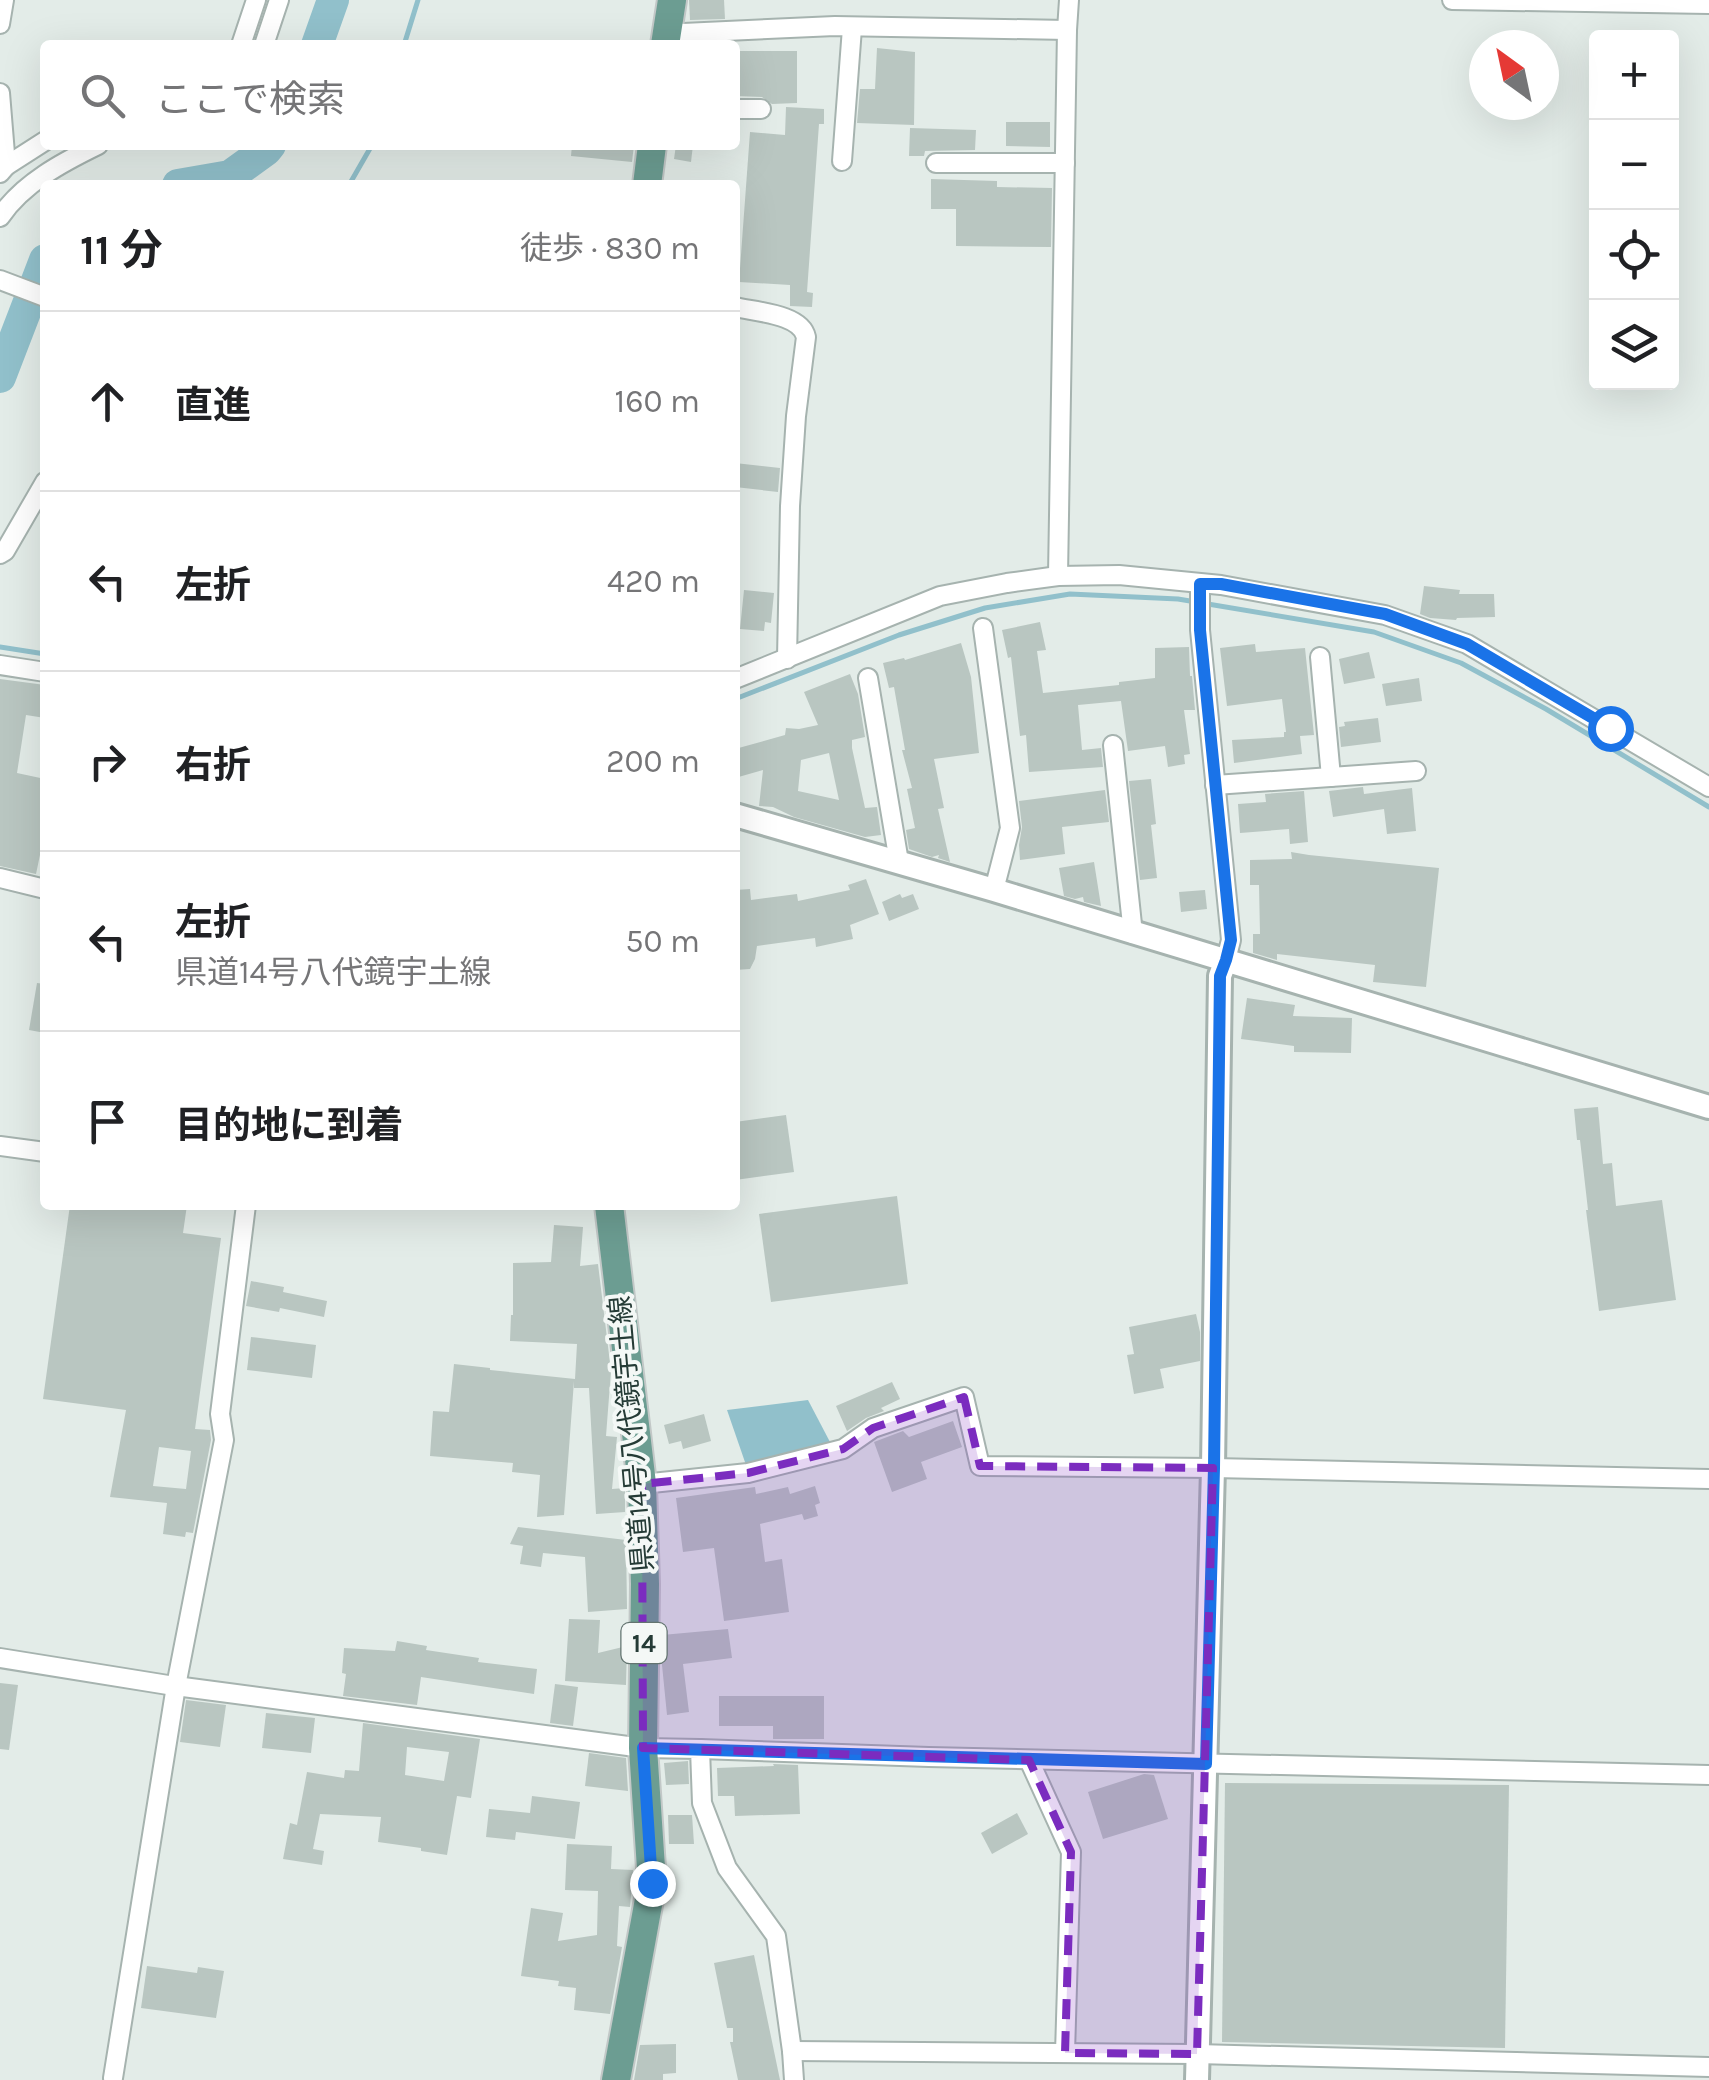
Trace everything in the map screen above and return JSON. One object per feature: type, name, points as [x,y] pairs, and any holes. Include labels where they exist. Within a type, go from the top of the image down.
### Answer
[{"type":"main road","points":[[666,38],[672,0]]},
{"type":"main road","points":[[648,180],[651,150]]},
{"type":"main road","name":"県道14号八代鏡宇土線","points":[[610,1210],[642,1484],[643,1748],[652,1883],[616,2080]]},
{"type":"street","points":[[0,24],[4,0]]},
{"type":"street","points":[[243,40],[256,0]]},
{"type":"street","points":[[266,40],[279,0]]},
{"type":"street","points":[[1058,576],[1070,0]]},
{"type":"street","points":[[1452,0],[1709,4]]},
{"type":"street","points":[[666,38],[683,33],[835,26],[1067,30]]},
{"type":"street","points":[[842,161],[852,28]]},
{"type":"street","points":[[0,93],[3,169]]},
{"type":"street","points":[[740,109],[761,110]]},
{"type":"street","points":[[3,169],[40,145]]},
{"type":"street","points":[[0,217],[56,165],[88,150]]},
{"type":"street","points":[[936,162],[1065,163]]},
{"type":"street","points":[[0,280],[40,295]]},
{"type":"street","points":[[740,308],[796,321],[804,328],[806,338],[791,488],[786,659]]},
{"type":"street","points":[[0,554],[40,491]]},
{"type":"street","points":[[740,676],[940,596],[1007,583],[1120,574],[1200,592],[1221,584],[1385,614],[1467,644],[1709,787]]},
{"type":"street","points":[[1196,2080],[1214,1468],[1220,976],[1231,940],[1200,626],[1200,592]]},
{"type":"street","points":[[983,628],[1010,828],[994,890]]},
{"type":"street","points":[[1320,657],[1332,777]]},
{"type":"street","points":[[0,665],[40,671]]},
{"type":"street","points":[[868,678],[900,862]]},
{"type":"street","points":[[1113,745],[1133,934]]},
{"type":"street","points":[[1215,785],[1416,771]]},
{"type":"street","points":[[740,816],[1709,1107]]},
{"type":"street","points":[[0,878],[40,888]]},
{"type":"street","points":[[0,1146],[40,1151]]},
{"type":"street","points":[[113,2078],[176,1686],[224,1440],[220,1414],[245,1210]]},
{"type":"street","points":[[642,1484],[748,1473],[843,1449],[874,1428],[964,1397],[980,1466],[1709,1479]]},
{"type":"street","points":[[0,1658],[176,1686],[643,1748],[1709,1776]]},
{"type":"street","points":[[700,1749],[702,1803],[728,1868],[776,1936],[794,2080]]},
{"type":"street","points":[[1028,1760],[1071,1852],[1065,2053]]},
{"type":"street","points":[[792,2050],[1197,2054],[1511,2071],[1709,2067]]},
{"type":"highlighted area","points":[[964,1397],[980,1466],[1213,1468],[1197,2054],[1065,2053],[1071,1852],[1029,1760],[643,1748],[642,1484],[748,1473],[843,1449],[873,1428]]},
{"type":"water","points":[[808,1400],[830,1442],[746,1465],[727,1410]]},
{"type":"building","points":[[689,0],[724,0],[725,19],[690,20]]},
{"type":"building","points":[[877,48],[915,52],[914,125],[857,123],[860,89],[875,89]]},
{"type":"building","points":[[740,51],[797,51],[797,103],[772,104],[762,97],[740,96]]},
{"type":"building","points":[[786,107],[824,109],[824,124],[819,124],[807,292],[813,293],[812,307],[790,306],[790,285],[740,282],[750,132],[785,135]]},
{"type":"building","points":[[1006,122],[1050,122],[1050,147],[1006,146]]},
{"type":"building","points":[[910,128],[976,130],[975,150],[925,151],[924,156],[909,156]]},
{"type":"building","points":[[572,150],[633,150],[632,162],[571,156]]},
{"type":"building","points":[[675,150],[692,150],[691,162],[674,159]]},
{"type":"building","points":[[931,179],[997,181],[997,187],[1052,188],[1051,247],[956,246],[956,209],[931,209]]},
{"type":"building","points":[[740,464],[780,468],[778,492],[740,488]]},
{"type":"building","points":[[1424,586],[1460,590],[1459,594],[1494,594],[1495,617],[1456,620],[1420,614]]},
{"type":"building","points":[[744,590],[774,593],[771,623],[765,622],[764,631],[740,629]]},
{"type":"building","points":[[1040,622],[1046,650],[1037,651],[1043,693],[1155,678],[1155,648],[1189,647],[1195,710],[1184,710],[1190,754],[1184,755],[1185,764],[1168,767],[1165,746],[1128,751],[1121,701],[1078,705],[1082,750],[1101,748],[1103,767],[1029,772],[1026,735],[1020,736],[1011,657],[1008,658],[1002,630]]},
{"type":"building","points":[[961,643],[971,677],[979,753],[934,759],[944,808],[938,809],[950,862],[938,858],[939,855],[932,857],[909,849],[906,830],[915,828],[907,789],[912,788],[902,750],[894,687],[889,688],[883,663]]},
{"type":"building","points":[[1255,644],[1256,652],[1305,648],[1314,735],[1300,736],[1302,754],[1234,763],[1232,740],[1284,737],[1286,732],[1282,699],[1227,706],[1220,648]]},
{"type":"building","points":[[1369,652],[1375,678],[1344,684],[1339,659]]},
{"type":"building","points":[[850,674],[858,694],[865,737],[852,740],[852,748],[865,808],[877,807],[881,835],[865,837],[759,806],[763,770],[740,777],[740,748],[785,735],[786,728],[818,725],[804,692]],"holes":[[[829,753],[839,800],[798,791],[801,760]]]},
{"type":"building","points":[[1419,678],[1422,701],[1386,706],[1382,684]]},
{"type":"building","points":[[0,679],[40,684],[40,717],[26,715],[17,773],[40,778],[40,855],[36,874],[0,866]]},
{"type":"building","points":[[1378,718],[1381,742],[1341,747],[1339,727],[1345,726],[1344,722]]},
{"type":"building","points":[[1151,779],[1157,878],[1140,880],[1129,781]]},
{"type":"building","points":[[1363,787],[1364,794],[1412,788],[1416,831],[1387,834],[1384,809],[1333,817],[1329,791]]},
{"type":"building","points":[[1105,790],[1109,822],[1062,827],[1065,854],[1020,860],[1019,801]]},
{"type":"building","points":[[1304,791],[1308,842],[1290,844],[1289,829],[1240,833],[1238,804],[1266,802],[1265,794]]},
{"type":"building","points":[[1291,852],[1439,868],[1426,987],[1373,982],[1375,965],[1277,954],[1277,960],[1253,953],[1253,934],[1260,934],[1259,885],[1250,885],[1250,860],[1292,859]]},
{"type":"building","points":[[1094,862],[1101,906],[1084,902],[1083,897],[1064,896],[1059,868]]},
{"type":"building","points":[[866,879],[879,914],[850,925],[853,939],[816,947],[815,938],[757,946],[750,969],[740,970],[740,890],[750,889],[751,900],[797,894],[798,901],[850,890],[848,885]]},
{"type":"building","points":[[1205,890],[1207,909],[1181,912],[1179,892]]},
{"type":"building","points":[[900,894],[902,898],[913,894],[919,909],[889,921],[882,902]]},
{"type":"building","points":[[37,983],[40,983],[40,1032],[29,1030]]},
{"type":"building","points":[[1247,998],[1295,1005],[1293,1016],[1352,1018],[1351,1053],[1294,1052],[1294,1046],[1241,1039]]},
{"type":"building","points":[[1598,1107],[1603,1164],[1612,1163],[1616,1206],[1662,1200],[1676,1300],[1599,1311],[1574,1109]]},
{"type":"building","points":[[786,1115],[794,1172],[740,1179],[740,1121]]},
{"type":"building","points":[[897,1196],[908,1284],[771,1302],[759,1214]]},
{"type":"building","points":[[69,1210],[186,1210],[183,1233],[221,1238],[195,1429],[210,1430],[211,1440],[193,1533],[186,1532],[185,1537],[163,1534],[167,1503],[110,1497],[126,1410],[43,1399]],"holes":[[[159,1447],[191,1451],[186,1489],[153,1486]]]},
{"type":"building","points":[[554,1225],[583,1227],[580,1266],[598,1264],[611,1371],[606,1436],[617,1437],[612,1489],[625,1488],[625,1512],[596,1514],[589,1388],[574,1388],[574,1381],[564,1515],[537,1517],[540,1475],[512,1472],[513,1463],[430,1456],[433,1411],[449,1412],[454,1364],[575,1379],[577,1344],[510,1341],[513,1263],[551,1262]]},
{"type":"building","points":[[251,1281],[327,1301],[324,1317],[246,1306]]},
{"type":"building","points":[[1196,1314],[1200,1361],[1160,1369],[1164,1388],[1134,1394],[1127,1355],[1134,1354],[1129,1327]]},
{"type":"building","points":[[251,1337],[316,1345],[312,1378],[247,1370]]},
{"type":"building","points":[[892,1382],[900,1399],[847,1431],[836,1406]]},
{"type":"building","points":[[704,1414],[711,1441],[683,1449],[681,1441],[669,1444],[664,1425]]},
{"type":"building","points":[[953,1421],[962,1447],[921,1462],[927,1479],[892,1492],[874,1442],[903,1431],[909,1437]]},
{"type":"building","points":[[815,1486],[820,1503],[815,1505],[818,1516],[804,1520],[802,1514],[760,1524],[765,1562],[782,1559],[789,1612],[724,1621],[714,1548],[683,1552],[676,1498],[755,1487],[756,1494],[788,1487],[790,1494]]},
{"type":"building","points":[[518,1527],[626,1540],[627,1609],[588,1612],[585,1557],[543,1553],[541,1567],[520,1564],[523,1546],[510,1544]]},
{"type":"building","points":[[569,1619],[600,1620],[598,1653],[627,1646],[626,1685],[565,1681]]},
{"type":"building","points":[[728,1629],[732,1658],[683,1664],[689,1712],[667,1715],[662,1635]]},
{"type":"building","points":[[397,1641],[479,1658],[478,1662],[537,1669],[534,1694],[421,1677],[417,1705],[343,1696],[344,1648],[395,1651]]},
{"type":"building","points":[[0,1683],[18,1685],[9,1750],[0,1749]]},
{"type":"building","points":[[555,1684],[578,1687],[573,1726],[550,1723]]},
{"type":"building","points":[[719,1696],[824,1696],[824,1739],[773,1739],[773,1726],[719,1726]]},
{"type":"building","points":[[186,1700],[226,1705],[220,1747],[180,1742]]},
{"type":"building","points":[[266,1713],[315,1718],[311,1753],[262,1748]]},
{"type":"building","points":[[363,1723],[480,1739],[471,1798],[457,1796],[447,1855],[378,1842],[381,1817],[320,1814],[313,1849],[324,1851],[322,1865],[283,1859],[290,1823],[297,1825],[307,1772],[344,1778],[345,1770],[359,1771]],"holes":[[[407,1747],[449,1752],[444,1781],[405,1775]]]},
{"type":"building","points":[[589,1753],[626,1758],[628,1791],[585,1786]]},
{"type":"building","points":[[688,1761],[689,1784],[666,1785],[664,1763]]},
{"type":"building","points":[[798,1765],[800,1814],[735,1816],[734,1796],[718,1796],[717,1768]]},
{"type":"building","points":[[1144,1774],[1154,1775],[1168,1819],[1103,1839],[1088,1792]]},
{"type":"building","points":[[1225,1783],[1509,1785],[1505,2048],[1222,2042]]},
{"type":"building","points":[[532,1796],[580,1802],[575,1839],[516,1832],[515,1840],[486,1837],[489,1809],[530,1813]]},
{"type":"building","points":[[1017,1813],[1028,1834],[992,1854],[981,1833]]},
{"type":"building","points":[[668,1815],[692,1815],[694,1844],[669,1844]]},
{"type":"building","points":[[567,1844],[612,1846],[611,1869],[633,1870],[630,1907],[619,1906],[617,1946],[622,1947],[610,2014],[574,2010],[576,1988],[558,1986],[559,1981],[521,1976],[531,1908],[563,1913],[558,1941],[597,1935],[598,1891],[565,1890]]},
{"type":"building","points":[[754,1955],[780,2080],[738,2080],[730,2042],[733,2028],[727,2028],[714,1963]]},
{"type":"building","points":[[147,1966],[197,1973],[198,1967],[224,1971],[216,2018],[141,2008]]},
{"type":"building","points":[[676,2044],[676,2073],[663,2074],[663,2080],[634,2080],[640,2045]]},
{"type":"waterway","points":[[319,40],[333,0]]},
{"type":"waterway","points":[[406,40],[418,0]]},
{"type":"waterway","points":[[207,180],[230,176],[266,150]]},
{"type":"waterway","points":[[352,180],[369,150]]},
{"type":"waterway","points":[[0,377],[40,273]]},
{"type":"waterway","points":[[740,697],[899,635],[985,608],[1070,594],[1178,599],[1374,632],[1461,663],[1709,807]]},
{"type":"waterway","points":[[0,647],[40,653]]},
{"type":"route","points":[[652,1883],[643,1748],[1206,1764],[1220,976],[1231,940],[1200,630],[1200,584],[1221,584],[1385,614],[1467,644],[1610,728]]}]
